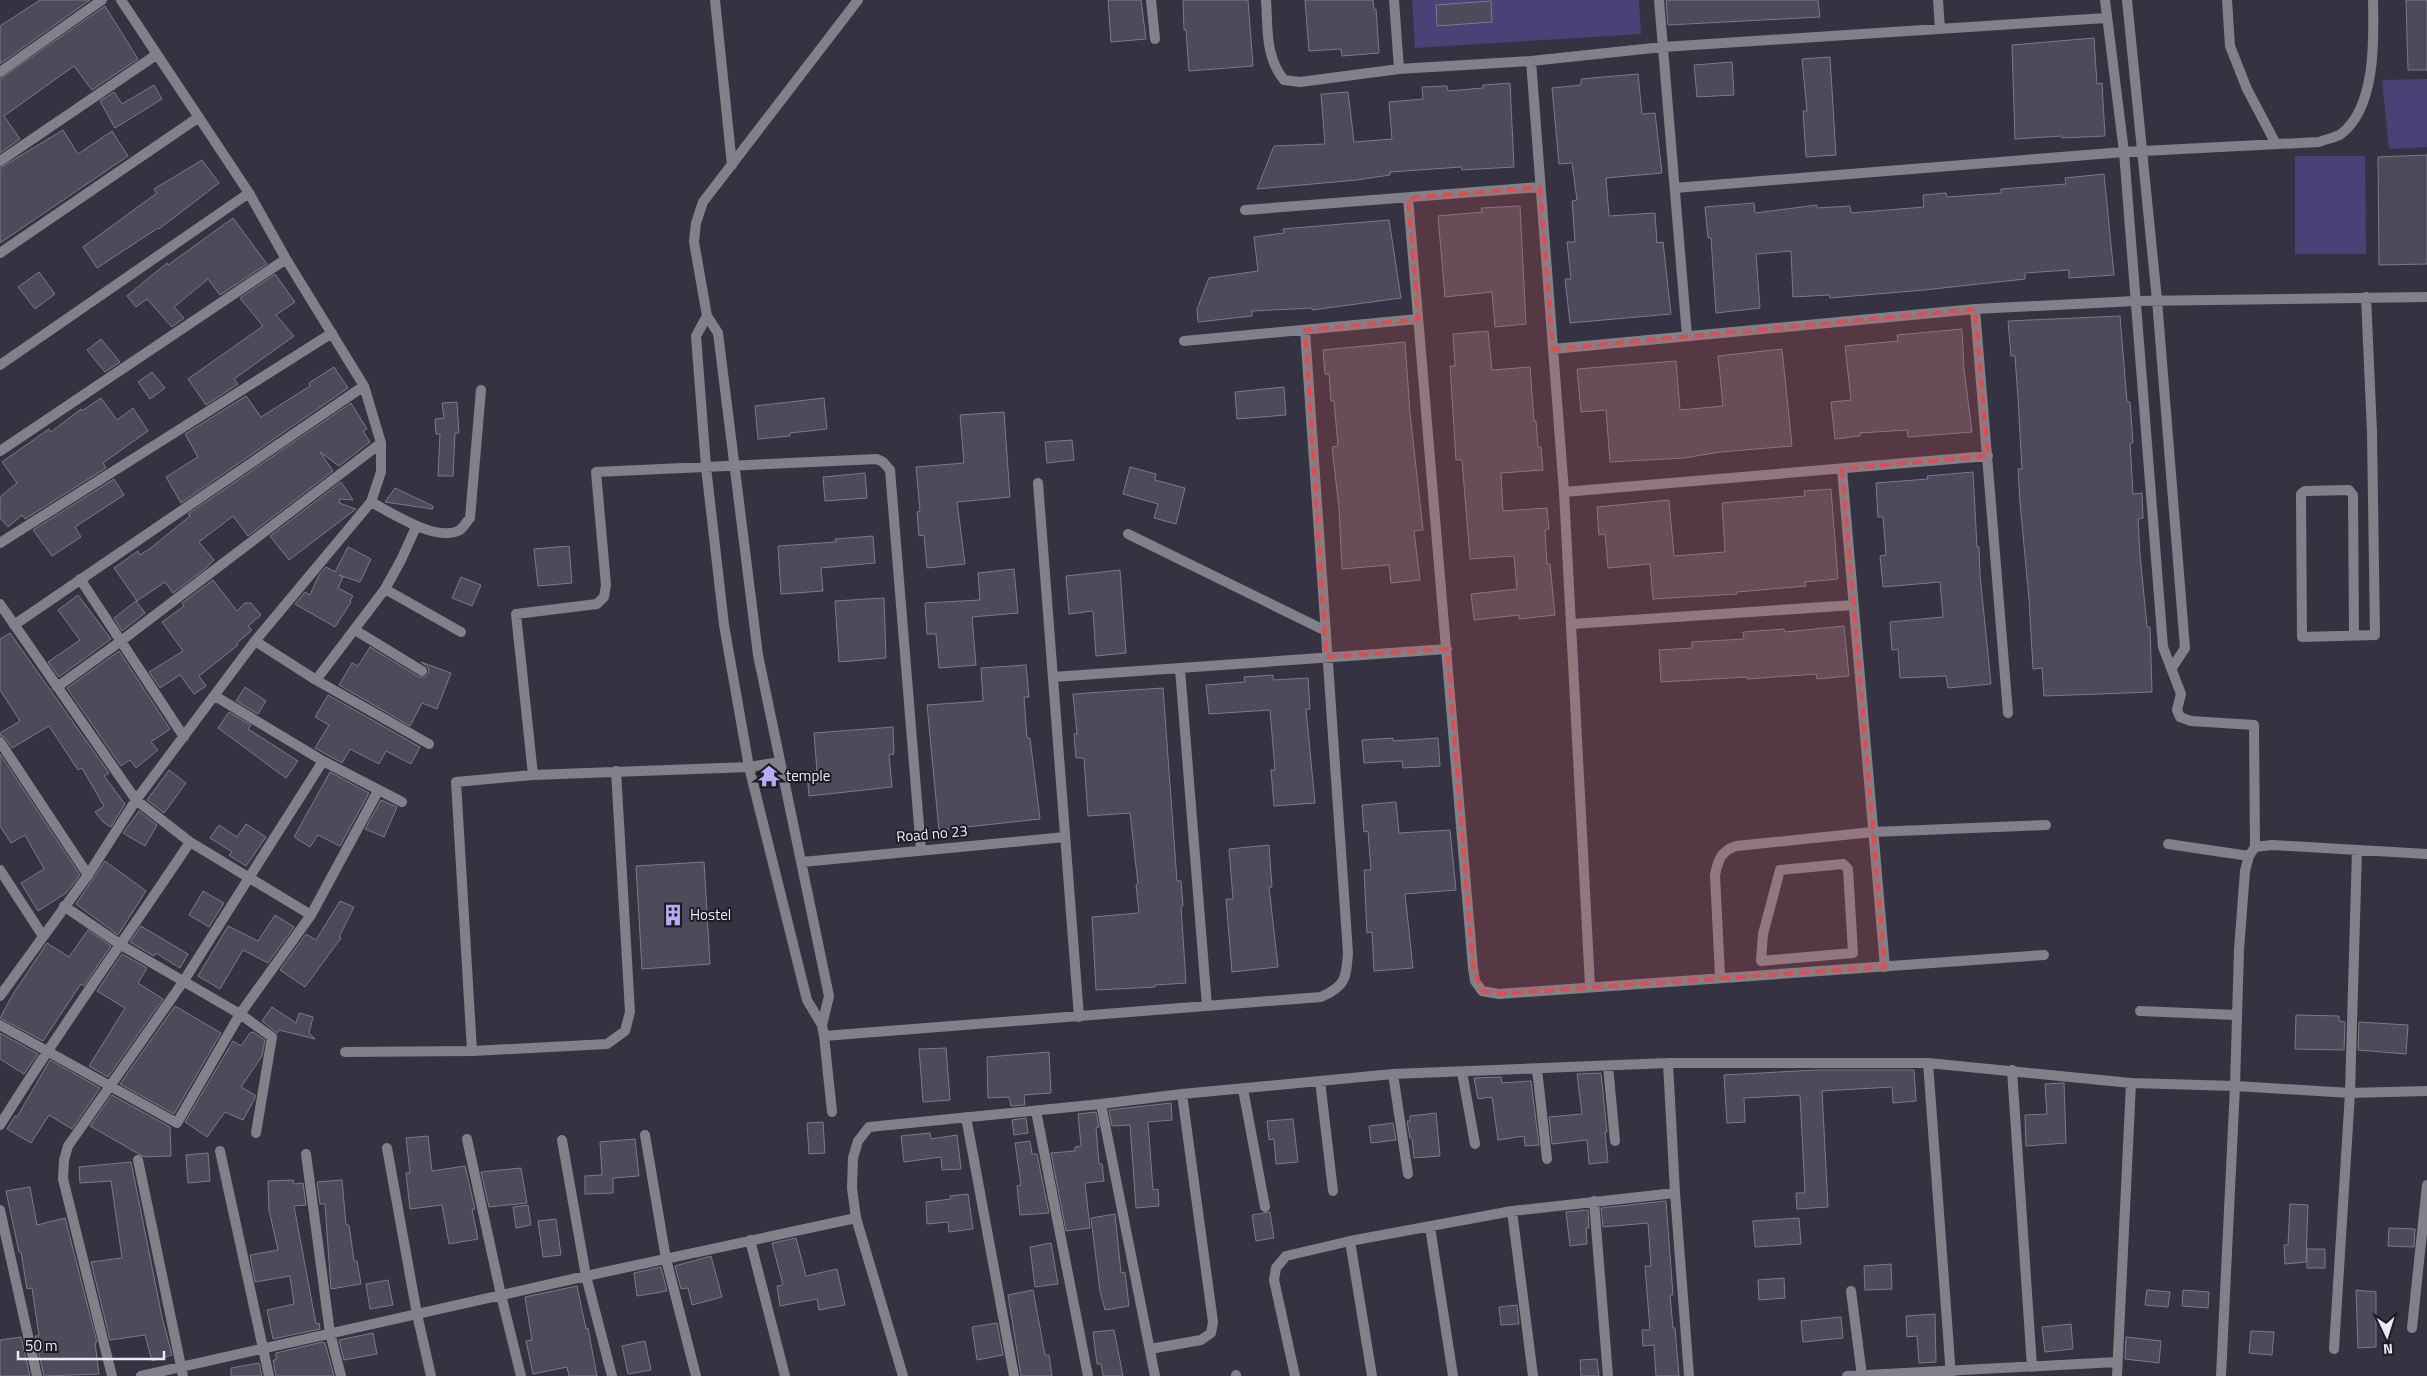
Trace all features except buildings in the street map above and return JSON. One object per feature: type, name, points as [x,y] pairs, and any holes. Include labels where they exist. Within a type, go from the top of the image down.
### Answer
[{"type":"street","points":[[0,72],[102,0]]},
{"type":"street","points":[[0,996],[88,875],[136,800],[255,641],[371,502],[382,472],[381,443],[364,386],[286,259],[249,193],[121,0]]},
{"type":"street","points":[[715,0],[732,165]]},
{"type":"street","points":[[832,1112],[823,1031],[829,996],[758,655],[718,333],[707,316],[694,242],[696,223],[703,202],[858,0]]},
{"type":"street","points":[[1151,0],[1155,39]]},
{"type":"street","points":[[1266,0],[1270,54],[1276,69],[1284,80],[1300,82],[1399,69],[1531,61],[1663,48],[2106,18]]},
{"type":"street","points":[[1394,0],[1399,69]]},
{"type":"street","points":[[1659,0],[1687,336]]},
{"type":"street","points":[[1938,0],[1940,29]]},
{"type":"street","points":[[2105,0],[2124,152],[2163,647],[2181,694],[2177,710],[2180,717],[2190,721],[2254,725],[2252,852],[2245,872],[2236,1014],[2235,1086],[2221,1376]]},
{"type":"street","points":[[2127,0],[2157,300],[2185,648],[2172,668]]},
{"type":"street","points":[[2226,0],[2230,46],[2248,89],[2276,144]]},
{"type":"street","points":[[1675,188],[2124,152],[2319,142],[2339,135],[2351,124],[2361,107],[2367,87],[2374,47],[2373,0]]},
{"type":"street","points":[[0,161],[156,55]]},
{"type":"street","points":[[1531,61],[1564,492],[1590,986]]},
{"type":"street","points":[[0,253],[199,117]]},
{"type":"street","points":[[1245,210],[1540,188]]},
{"type":"street","points":[[0,365],[249,193]]},
{"type":"street","points":[[1408,198],[1475,981],[1482,991],[1499,994],[1720,976],[2044,955]]},
{"type":"street","points":[[0,451],[286,259]]},
{"type":"street","points":[[2354,636],[2352,494],[2349,490],[2305,491],[2301,494],[2302,637],[2354,636],[2375,635],[2372,432],[2366,297]]},
{"type":"street","points":[[1553,350],[1975,309],[2157,300],[2427,297]]},
{"type":"street","points":[[1975,309],[2008,713]]},
{"type":"street","points":[[707,316],[696,336],[706,467],[724,625],[749,767],[807,1000],[823,1031]]},
{"type":"street","points":[[1184,342],[1418,319]]},
{"type":"street","points":[[823,1031],[1079,1017],[1322,996],[1337,990],[1346,977],[1348,953],[1326,657],[1326,631],[1305,330]]},
{"type":"street","points":[[0,543],[332,333]]},
{"type":"street","points":[[14,625],[364,386]]},
{"type":"street","points":[[371,502],[416,526],[448,534],[462,529],[470,518],[481,390]]},
{"type":"street","points":[[57,687],[122,641],[381,443]]},
{"type":"street","points":[[1564,492],[1988,456]]},
{"type":"street","points":[[533,775],[516,614],[597,604],[604,597],[606,585],[596,472],[734,464],[877,459],[884,462],[890,470],[921,850]]},
{"type":"street","points":[[1842,469],[1885,966]]},
{"type":"street","points":[[1038,483],[1079,1017]]},
{"type":"street","points":[[316,680],[385,588],[401,560],[416,526]]},
{"type":"street","points":[[1128,534],[1326,631]]},
{"type":"street","points":[[80,579],[184,737]]},
{"type":"street","points":[[385,588],[461,632]]},
{"type":"street","points":[[0,604],[136,800],[190,842],[311,915]]},
{"type":"street","points":[[1572,624],[1854,605]]},
{"type":"street","points":[[355,630],[422,671]]},
{"type":"street","points":[[255,641],[316,680],[428,744]]},
{"type":"street","points":[[1053,678],[1447,649]]},
{"type":"street","points":[[1180,670],[1207,1006]]},
{"type":"street","points":[[215,696],[323,761],[402,802]]},
{"type":"street","points":[[0,742],[88,875]]},
{"type":"street","points":[[112,1376],[63,1179],[64,1160],[68,1146],[184,982],[323,761]]},
{"type":"street","points":[[472,1051],[456,782],[533,775],[749,767],[780,762]]},
{"type":"street","points":[[345,1052],[472,1051],[607,1044],[625,1031],[630,1012],[616,771]]},
{"type":"street","points":[[0,1025],[177,1123],[240,1014],[311,915],[378,791]]},
{"type":"street","points":[[1720,976],[1714,875],[1718,860],[1725,849],[1736,846],[1873,832],[2046,825]]},
{"type":"street","name":"Road no 23","points":[[802,862],[1065,837]]},
{"type":"street","points":[[0,1125],[46,1051],[121,945],[190,842]]},
{"type":"street","points":[[2168,844],[2252,852],[2272,844],[2427,854]]},
{"type":"street","points":[[2334,1349],[2350,1093],[2357,850]]},
{"type":"street","points":[[1843,864],[1848,869],[1853,954],[1827,956],[1760,961],[1763,934],[1780,870],[1843,864]]},
{"type":"street","points":[[0,870],[43,936]]},
{"type":"street","points":[[64,906],[121,945],[240,1014],[272,1037],[256,1133]]},
{"type":"street","points":[[1827,956],[1828,970]]},
{"type":"street","points":[[1772,960],[1773,973]]},
{"type":"street","points":[[2140,1012],[2236,1014]]},
{"type":"street","points":[[903,1376],[856,1218],[850,1177],[852,1158],[862,1134],[869,1127],[1393,1074],[1668,1063],[1928,1063],[2131,1083],[2235,1086],[2350,1093],[2427,1092]]},
{"type":"street","points":[[1668,1063],[1675,1193],[1689,1376]]},
{"type":"street","points":[[1928,1063],[1951,1373]]},
{"type":"street","points":[[1608,1066],[1615,1140]]},
{"type":"street","points":[[1537,1069],[1547,1159]]},
{"type":"street","points":[[2012,1070],[2032,1367]]},
{"type":"street","points":[[1462,1072],[1475,1144]]},
{"type":"street","points":[[1393,1074],[1408,1174]]},
{"type":"street","points":[[1320,1081],[1334,1191]]},
{"type":"street","points":[[2117,1376],[2131,1083]]},
{"type":"street","points":[[1243,1089],[1265,1207]]},
{"type":"street","points":[[1150,1349],[1201,1340],[1211,1333],[1212,1322],[1182,1094]]},
{"type":"street","points":[[1101,1104],[1155,1376]]},
{"type":"street","points":[[1036,1111],[1088,1376]]},
{"type":"street","points":[[966,1117],[1014,1376]]},
{"type":"street","points":[[645,1134],[666,1259],[696,1376]]},
{"type":"street","points":[[467,1139],[500,1295],[521,1376]]},
{"type":"street","points":[[562,1140],[586,1276],[612,1376]]},
{"type":"street","points":[[387,1148],[417,1314],[431,1376]]},
{"type":"street","points":[[220,1151],[269,1376]]},
{"type":"street","points":[[306,1154],[330,1334],[341,1376]]},
{"type":"street","points":[[138,1160],[182,1371]]},
{"type":"street","points":[[2412,1328],[2427,1185]]},
{"type":"street","points":[[1295,1376],[1275,1292],[1274,1280],[1276,1268],[1286,1256],[1350,1241],[1512,1211],[1675,1193]]},
{"type":"street","points":[[1594,1201],[1608,1376]]},
{"type":"street","points":[[0,1210],[37,1376]]},
{"type":"street","points":[[1512,1211],[1533,1376]]},
{"type":"street","points":[[141,1376],[182,1371],[262,1348],[856,1218]]},
{"type":"street","points":[[1430,1227],[1453,1376]]},
{"type":"street","points":[[750,1240],[785,1376]]},
{"type":"street","points":[[1350,1241],[1372,1376]]},
{"type":"street","points":[[1851,1291],[1862,1376]]},
{"type":"street","points":[[1847,1376],[1951,1373],[2118,1362]]},
{"type":"highlighted area","points":[[1540,187],[1553,349],[1975,309],[1988,456],[1842,469],[1885,967],[1499,994],[1482,991],[1473,968],[1447,649],[1326,657],[1305,330],[1418,319],[1408,198]]},
{"type":"shaded area","points":[[1412,0],[1639,0],[1641,34],[1415,48]]},
{"type":"shaded area","points":[[2427,79],[2427,147],[2389,149],[2382,80]]},
{"type":"shaded area","points":[[2295,156],[2365,156],[2366,254],[2295,254]]},
{"type":"place","name":"temple","points":[[769,776]]},
{"type":"place","name":"Hostel","points":[[673,915]]}]
